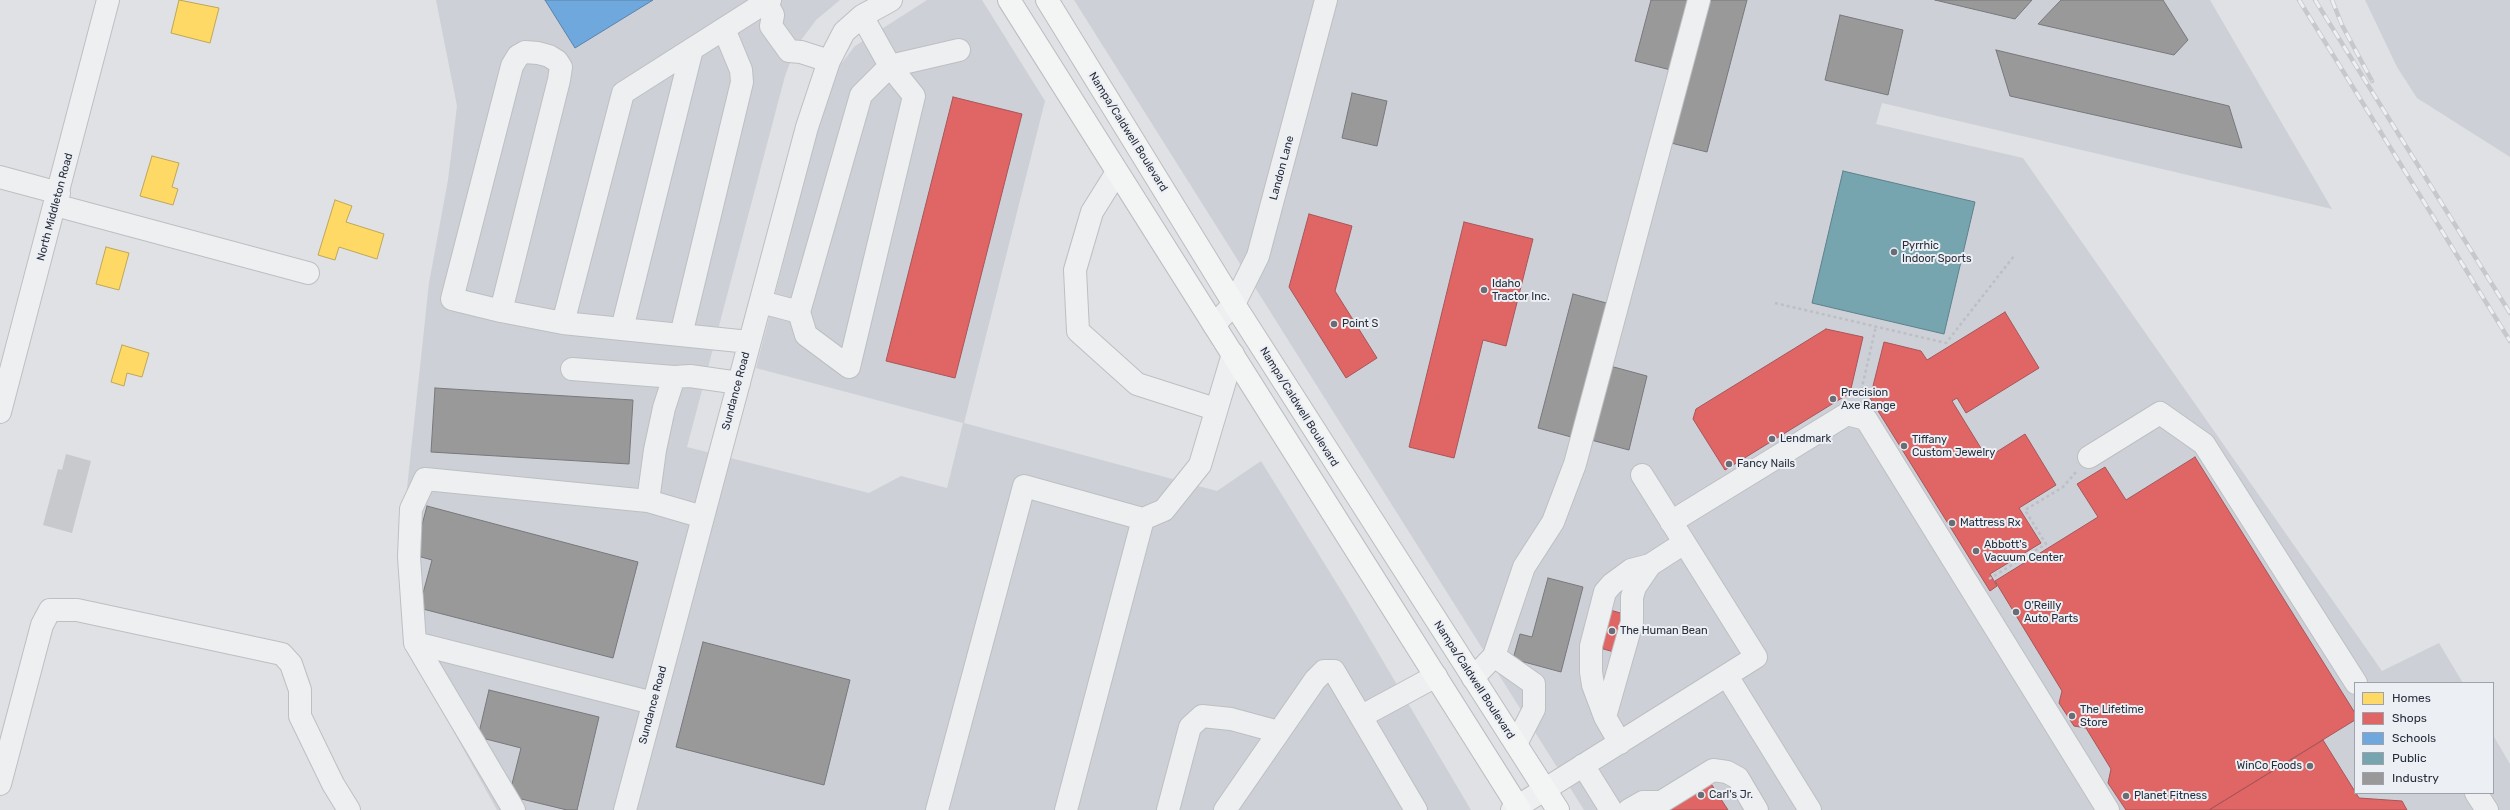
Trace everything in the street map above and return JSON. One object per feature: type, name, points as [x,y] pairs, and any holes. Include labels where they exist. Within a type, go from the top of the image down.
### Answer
[{"type":"main road","points":[[1009,0],[1436,676],[1516,809]]},
{"type":"main road","name":"Nampa/Caldwell Boulevard","points":[[1047,0],[1234,304],[1558,810]]},
{"type":"street","name":"North Middleton Road","points":[[0,412],[108,0]]},
{"type":"street","name":"Sundance Road","points":[[630,809],[653,702],[807,127],[829,61],[844,32],[862,16],[891,0]]},
{"type":"street","name":"Landon Lane","points":[[1214,325],[1234,304],[1258,256],[1326,0]]},
{"type":"street","points":[[1473,678],[1494,656],[1524,567],[1553,522],[1575,464],[1698,0]]},
{"type":"street","points":[[563,323],[623,94],[724,29],[769,6],[771,26],[789,51],[801,52],[829,61]]},
{"type":"street","points":[[862,16],[890,66],[914,96],[850,367],[806,335],[799,312],[861,95],[890,66],[959,50]]},
{"type":"street","points":[[681,335],[742,82],[741,70],[724,29]]},
{"type":"street","points":[[622,329],[692,49]]},
{"type":"street","points":[[501,311],[561,67],[549,56],[526,52],[518,56],[512,66],[452,299],[501,311],[563,323],[749,342]]},
{"type":"street","points":[[1118,172],[1092,212],[1075,270],[1078,331],[1137,384],[1216,409]]},
{"type":"street","points":[[0,177],[57,199],[308,273]]},
{"type":"street","points":[[760,302],[799,312]]},
{"type":"street","points":[[937,810],[1024,486],[1143,519],[1164,510],[1200,465],[1233,354]]},
{"type":"street","points":[[572,369],[674,377],[690,376],[739,383]]},
{"type":"street","points":[[648,501],[655,450],[664,408],[674,377]]},
{"type":"street","points":[[2089,457],[2160,413],[2204,444],[2355,682]]},
{"type":"street","points":[[1671,522],[1848,414],[1866,419],[2108,810]]},
{"type":"street","points":[[1516,809],[1545,789],[1756,657],[1642,475]]},
{"type":"street","points":[[514,810],[414,643],[408,557],[411,509],[425,479],[648,501],[703,517]]},
{"type":"street","points":[[1066,810],[1143,519]]},
{"type":"street","points":[[1620,743],[1605,717],[1593,685],[1590,672],[1591,646],[1605,592],[1612,584],[1631,570],[1650,565],[1684,543]]},
{"type":"street","points":[[1605,717],[1632,622],[1635,587],[1650,565]]},
{"type":"street","points":[[0,784],[42,625],[50,610],[76,610],[282,654],[291,664],[300,690],[300,716],[333,784],[349,810]]},
{"type":"street","points":[[414,643],[653,702]]},
{"type":"street","points":[[1494,656],[1534,684],[1534,709],[1516,744]]},
{"type":"street","points":[[1225,810],[1279,732],[1324,671],[1334,671],[1362,716],[1416,810]]},
{"type":"street","points":[[1362,716],[1436,676]]},
{"type":"street","points":[[1727,676],[1810,810]]},
{"type":"street","points":[[1168,810],[1190,727],[1202,716],[1231,719],[1279,732]]},
{"type":"street","points":[[1584,765],[1611,810]]},
{"type":"street","points":[[1629,810],[1643,802],[1661,802],[1713,770],[1727,772],[1738,778],[1757,810]]},
{"type":"street","points":[[2477,794],[2487,810]]},
{"type":"path","points":[[1775,303],[1946,343],[2014,256]]},
{"type":"path","points":[[1855,416],[1876,326]]},
{"type":"path","points":[[1972,589],[2046,544],[2025,510],[2063,487],[2089,457]]},
{"type":"shaded area","points":[[436,0],[840,0],[816,20],[796,47],[785,76],[687,447],[869,493],[901,476],[947,488],[963,423],[756,368],[828,89],[840,65],[855,46],[927,0],[982,0],[1045,101],[964,423],[1217,491],[1261,461],[1347,600],[1471,810],[497,810],[403,640],[401,544],[429,283],[448,180],[457,106]]},
{"type":"shaded area","points":[[1074,0],[2210,0],[2332,209],[1882,103],[1876,124],[2023,158],[2382,671],[2439,643],[2462,682],[2354,682],[2354,794],[2494,794],[2494,737],[2510,764],[2510,810],[1584,810]]},
{"type":"shaded area","points":[[2365,0],[2510,0],[2510,157],[2417,98],[2397,67]]},
{"type":"building: Homes","points":[[179,0],[219,8],[210,43],[171,33]]},
{"type":"building: Homes","points":[[152,156],[179,163],[172,187],[178,189],[173,205],[140,196]]},
{"type":"building: Homes","points":[[335,200],[352,206],[346,222],[384,234],[377,259],[339,247],[335,260],[318,255]]},
{"type":"building: Homes","points":[[106,247],[129,253],[119,290],[96,284]]},
{"type":"building: Homes","points":[[122,345],[149,353],[142,377],[127,373],[124,386],[111,382]]},
{"type":"building: Shops","points":[[953,97],[1022,114],[955,378],[886,361]]},
{"type":"building: Shops","name":"Point S","points":[[1309,214],[1352,226],[1335,291],[1377,358],[1346,378],[1289,287]]},
{"type":"building: Shops","name":"Idaho Tractor Inc.","points":[[1464,222],[1533,239],[1506,346],[1483,340],[1454,458],[1409,447]]},
{"type":"building: Shops","points":[[2005,312],[2039,368],[1966,413],[1957,398],[1952,401],[1987,458],[2025,434],[2056,485],[2019,508],[2041,543],[1990,574],[1997,586],[1990,591],[1870,398],[1884,342],[1921,351],[1927,360]]},
{"type":"building: Shops","points":[[1826,329],[1863,337],[1850,393],[1725,470],[1693,419],[1696,409]]},
{"type":"building: Shops","points":[[2195,457],[2354,711],[2354,721],[2209,810],[2126,810],[2108,783],[2111,769],[2086,728],[2074,726],[2059,703],[2062,691],[1995,581],[2098,517],[2077,484],[2105,467],[2126,500]]},
{"type":"building: Shops","name":"The Human Bean","points":[[1610,610],[1624,614],[1614,652],[1600,648]]},
{"type":"building: Shops","name":"WinCo Foods","points":[[2323,740],[2354,790],[2354,794],[2357,794],[2359,798],[2402,801],[2407,810],[2209,810]]},
{"type":"building: Shops","name":"Carl's Jr.","points":[[1708,779],[1728,810],[1661,810]]},
{"type":"building: Schools","points":[[545,0],[653,0],[575,48]]},
{"type":"building: Public","name":"Pyrrhic Indoor Sports","points":[[1843,171],[1975,202],[1944,334],[1812,303]]},
{"type":"building: Industry","points":[[1651,0],[1689,0],[1671,70],[1635,61]]},
{"type":"building: Industry","points":[[1708,0],[1747,0],[1707,152],[1671,143]]},
{"type":"building: Industry","points":[[1935,0],[2032,0],[2015,19]]},
{"type":"building: Industry","points":[[2061,0],[2163,0],[2188,40],[2174,55],[2038,24]]},
{"type":"building: Industry","points":[[1840,15],[1903,30],[1888,95],[1825,80]]},
{"type":"building: Industry","points":[[1996,50],[2229,106],[2242,148],[2010,96]]},
{"type":"building: Industry","points":[[1352,93],[1387,101],[1377,146],[1342,138]]},
{"type":"building: Industry","points":[[1573,294],[1610,304],[1575,438],[1538,428]]},
{"type":"building: Industry","points":[[1610,366],[1647,376],[1629,450],[1591,440]]},
{"type":"building: Industry","points":[[435,388],[633,400],[629,464],[431,452]]},
{"type":"building: Industry","points":[[427,506],[638,562],[613,658],[419,608],[432,560],[414,555]]},
{"type":"building: Industry","points":[[1548,578],[1583,587],[1561,672],[1513,659],[1520,634],[1532,637]]},
{"type":"building: Industry","points":[[703,642],[850,680],[824,785],[676,747]]},
{"type":"building: Industry","points":[[489,690],[599,717],[577,810],[567,810],[509,796],[521,748],[478,737]]},
{"type":"building: Other","points":[[66,454],[91,461],[72,533],[43,525],[58,469],[62,470]]},
{"type":"railway","points":[[2299,0],[2510,341]]},
{"type":"railway","points":[[2315,0],[2510,313]]},
{"type":"railway","points":[[2332,0],[2342,25],[2372,81]]},
{"type":"place","name":"Pyrrhic Indoor Sports","points":[[1894,252]]},
{"type":"place","name":"Idaho Tractor Inc.","points":[[1484,290]]},
{"type":"place","name":"Point S","points":[[1334,324]]},
{"type":"place","name":"Precision Axe Range","points":[[1833,399]]},
{"type":"place","name":"Lendmark","points":[[1772,439]]},
{"type":"place","name":"Tiffany Custom Jewelry","points":[[1904,446]]},
{"type":"place","name":"Fancy Nails","points":[[1729,464]]},
{"type":"place","name":"Mattress Rx","points":[[1952,523]]},
{"type":"place","name":"Abbott's Vacuum Center","points":[[1976,551]]},
{"type":"place","name":"O'Reilly Auto Parts","points":[[2016,612]]},
{"type":"place","name":"The Human Bean","points":[[1612,631]]},
{"type":"place","name":"The Lifetime Store","points":[[2072,716]]},
{"type":"place","name":"WinCo Foods","points":[[2310,766]]},
{"type":"place","name":"Carl's Jr.","points":[[1701,795]]},
{"type":"place","name":"Planet Fitness","points":[[2126,796]]}]
